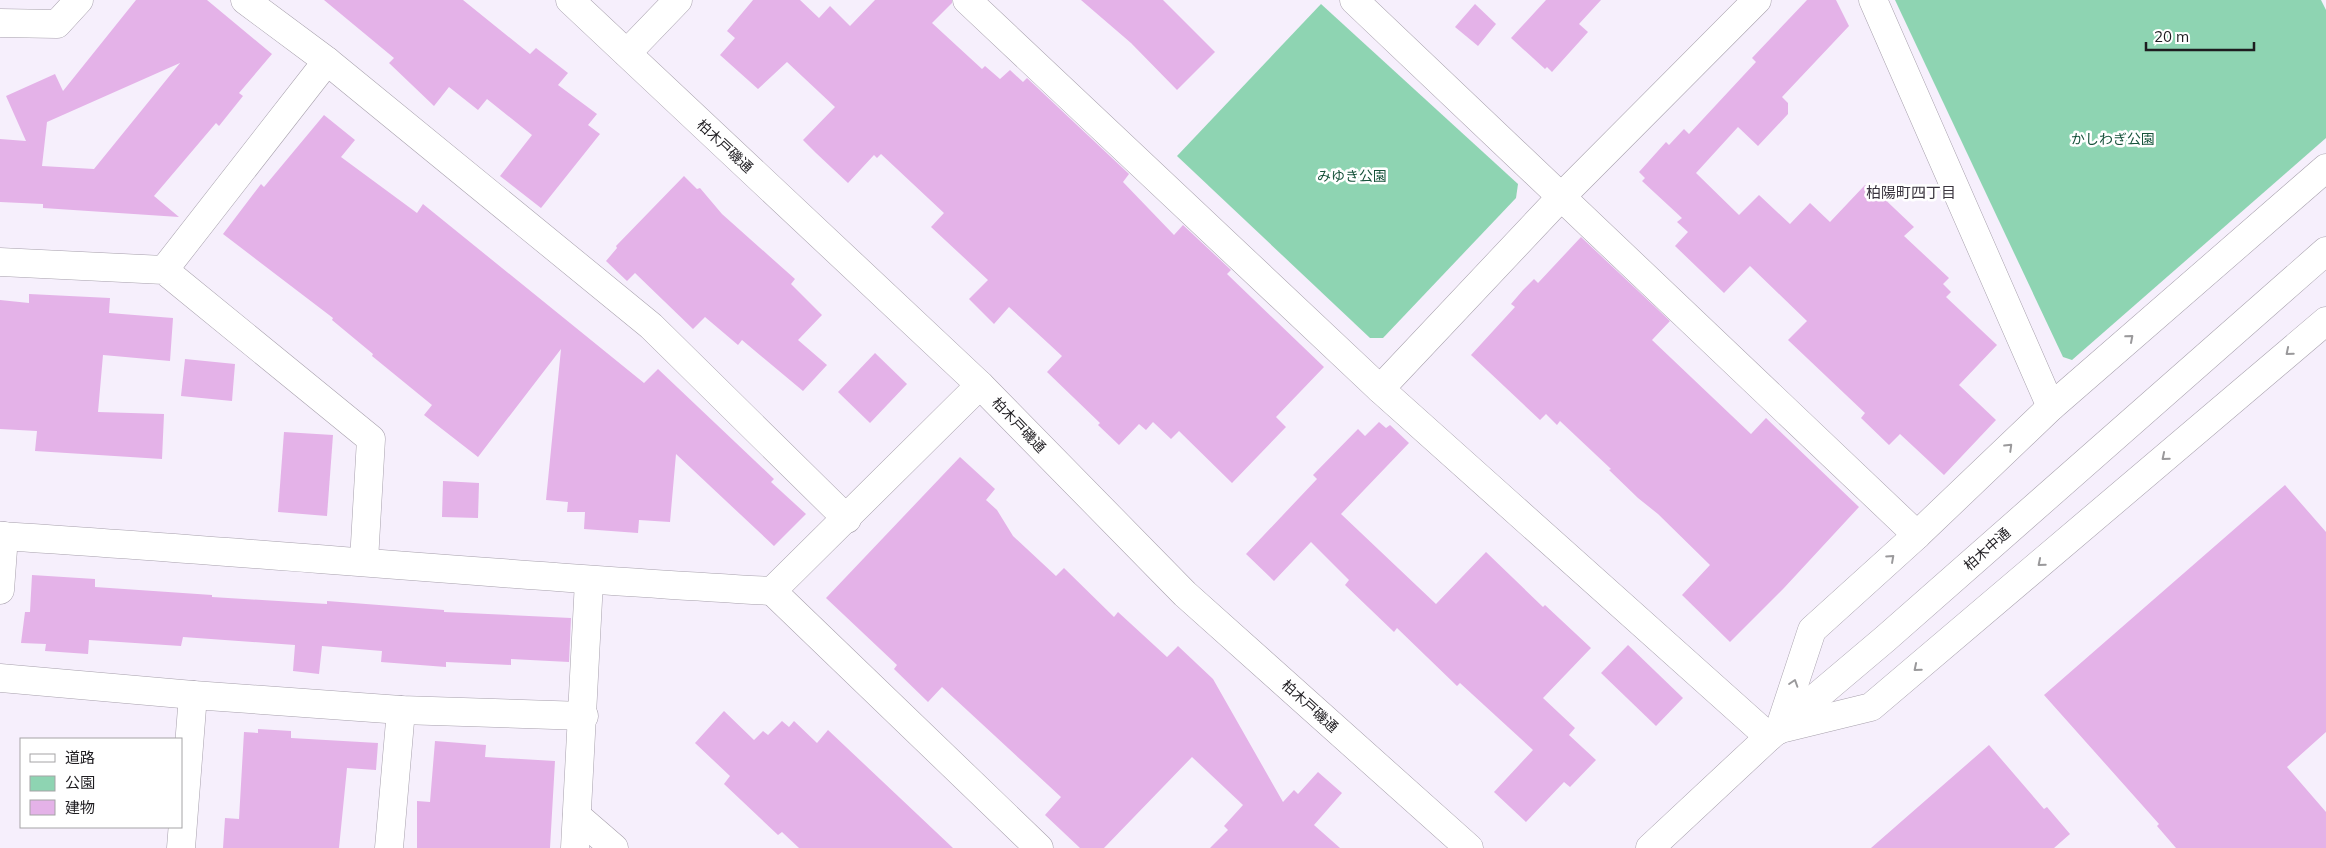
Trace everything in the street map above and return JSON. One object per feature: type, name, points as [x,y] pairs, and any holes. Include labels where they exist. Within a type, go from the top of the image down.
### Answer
[{"type":"street","points":[[0,23],[57,24],[78,0]]},
{"type":"street","points":[[246,0],[327,61],[651,326],[847,519]]},
{"type":"street","name":"柏木戸磯通","points":[[570,0],[980,386],[1185,594],[1469,848]]},
{"type":"street","points":[[627,53],[678,0]]},
{"type":"street","points":[[967,0],[1380,389],[1774,734]]},
{"type":"street","points":[[1354,0],[1916,535]]},
{"type":"street","points":[[1380,389],[1561,196],[1757,0]]},
{"type":"street","points":[[1873,0],[2051,406]]},
{"type":"street","points":[[164,270],[327,61]]},
{"type":"street","points":[[1774,734],[1812,630],[1916,535],[2051,406],[2326,168]]},
{"type":"street","name":"柏木中通","points":[[1650,848],[1774,734],[1885,639],[2326,251]]},
{"type":"street","points":[[0,262],[164,270],[371,439],[364,561]]},
{"type":"street","points":[[1774,734],[1871,708],[2326,321]]},
{"type":"street","points":[[772,591],[980,386]]},
{"type":"street","points":[[0,590],[2,536],[364,561],[589,581],[772,591],[1039,848]]},
{"type":"street","points":[[575,848],[584,716],[589,581]]},
{"type":"street","points":[[0,678],[193,695],[401,710],[584,716]]},
{"type":"street","points":[[181,848],[193,695]]},
{"type":"street","points":[[390,848],[401,710]]},
{"type":"street","points":[[577,816],[614,848]]},
{"type":"green space","name":"かしわぎ公園","points":[[1895,0],[2321,0],[2326,10],[2326,138],[2072,360],[2063,357]]},
{"type":"green space","name":"みゆき公園","points":[[1321,4],[1518,184],[1516,198],[1383,338],[1370,338],[1177,156]]},
{"type":"building","points":[[136,0],[207,0],[272,54],[239,93],[243,96],[219,126],[216,123],[154,196],[179,217],[43,208],[43,204],[0,202],[0,139],[26,141],[6,96],[55,74],[63,91]],"holes":[[[180,63],[94,169],[42,166],[47,122]]]},
{"type":"building","points":[[324,0],[463,0],[530,54],[536,48],[568,73],[558,85],[597,114],[588,125],[600,134],[541,208],[500,176],[532,135],[487,99],[478,110],[449,87],[434,106],[389,63],[394,58]]},
{"type":"building","points":[[753,0],[800,0],[819,18],[830,6],[850,26],[875,0],[952,0],[952,3],[932,23],[982,69],[985,66],[1000,79],[1010,70],[1023,82],[1027,78],[1129,174],[1123,182],[1174,235],[1183,225],[1231,270],[1227,274],[1324,367],[1276,417],[1286,427],[1232,483],[1179,431],[1171,439],[1153,422],[1146,430],[1139,424],[1119,445],[1098,425],[1100,423],[1047,372],[1062,356],[1009,307],[994,324],[969,299],[988,280],[931,227],[944,213],[881,154],[877,158],[874,155],[848,183],[816,153],[803,140],[835,107],[787,62],[758,89],[720,55],[735,38],[727,31]]},
{"type":"building","points":[[1081,0],[1163,0],[1215,52],[1177,90],[1131,43]]},
{"type":"building","points":[[1546,0],[1601,0],[1579,24],[1588,32],[1552,72],[1547,67],[1545,69],[1511,38]]},
{"type":"building","points":[[1807,0],[1836,0],[1849,26],[1782,97],[1788,103],[1788,114],[1758,146],[1738,127],[1696,173],[1739,215],[1759,195],[1790,224],[1810,203],[1830,222],[1865,185],[1872,192],[1875,190],[1914,227],[1904,236],[1949,278],[1943,284],[1951,292],[1946,297],[1997,345],[1959,385],[1996,420],[1944,475],[1900,434],[1889,445],[1861,418],[1865,413],[1788,340],[1807,321],[1750,266],[1724,293],[1675,246],[1688,232],[1677,222],[1682,218],[1642,181],[1645,178],[1639,172],[1666,142],[1669,145],[1684,129],[1689,134],[1756,62],[1752,58]]},
{"type":"building","points":[[1475,4],[1496,24],[1478,46],[1455,27]]},
{"type":"building","points":[[324,115],[355,140],[341,157],[417,213],[423,204],[644,383],[658,369],[774,479],[771,482],[806,514],[774,546],[676,454],[670,522],[639,520],[638,533],[584,529],[585,512],[567,512],[568,502],[546,500],[561,349],[478,457],[424,415],[432,405],[372,356],[373,354],[332,320],[333,318],[223,234],[261,184],[264,187]]},
{"type":"building","points":[[684,176],[697,189],[700,188],[722,214],[795,279],[791,284],[822,315],[798,340],[827,365],[803,391],[742,340],[738,345],[705,317],[693,329],[635,273],[627,281],[606,261],[617,248],[616,246]]},
{"type":"building","points":[[1581,237],[1670,321],[1652,340],[1751,434],[1766,418],[1859,507],[1784,588],[1730,642],[1682,595],[1710,565],[1658,514],[1638,498],[1609,470],[1611,469],[1560,421],[1557,425],[1546,414],[1540,420],[1471,355],[1515,307],[1511,304],[1523,290],[1534,279],[1538,283]]},
{"type":"building","points":[[29,294],[110,298],[109,313],[173,318],[170,361],[103,355],[98,412],[164,414],[162,459],[35,451],[37,431],[0,429],[0,300],[29,303]]},
{"type":"building","points":[[875,353],[907,384],[870,423],[838,392]]},
{"type":"building","points":[[185,359],[235,364],[232,401],[181,396]]},
{"type":"building","points":[[1379,422],[1386,428],[1390,425],[1409,443],[1341,514],[1436,604],[1486,552],[1543,607],[1545,605],[1591,648],[1543,698],[1575,728],[1569,735],[1596,760],[1570,787],[1564,782],[1526,822],[1494,792],[1533,750],[1460,683],[1457,686],[1397,628],[1394,632],[1345,585],[1349,580],[1311,542],[1274,581],[1246,554],[1317,479],[1313,475],[1358,429],[1365,436]]},
{"type":"building","points":[[284,432],[333,435],[327,516],[278,512]]},
{"type":"building","points":[[960,457],[995,489],[986,500],[997,510],[1013,536],[1056,576],[1064,568],[1114,617],[1118,612],[1167,657],[1178,646],[1213,679],[1283,802],[1294,790],[1298,794],[1318,772],[1342,793],[1314,825],[1340,848],[1210,848],[1228,830],[1224,826],[1243,805],[1192,757],[1104,848],[1080,848],[1045,815],[1061,797],[942,687],[928,702],[894,669],[897,665],[826,598]]},
{"type":"building","points":[[443,481],[479,483],[478,518],[442,517]]},
{"type":"building","points":[[2285,485],[2326,532],[2326,732],[2287,767],[2326,812],[2326,848],[2176,848],[2157,826],[2159,824],[2044,695]]},
{"type":"building","points":[[32,575],[95,579],[95,587],[212,595],[212,597],[327,604],[327,601],[444,610],[444,612],[571,618],[569,662],[511,659],[511,665],[446,662],[446,667],[381,662],[382,651],[322,646],[319,674],[293,671],[295,645],[183,637],[181,646],[89,640],[88,654],[45,651],[46,644],[21,643],[25,612],[30,612]]},
{"type":"building","points":[[1628,645],[1683,698],[1656,726],[1601,673]]},
{"type":"building","points":[[724,711],[754,740],[763,731],[768,735],[782,721],[789,727],[794,721],[817,743],[828,730],[953,848],[799,848],[782,832],[778,835],[724,784],[730,776],[695,743]]},
{"type":"building","points":[[258,729],[291,731],[291,738],[378,743],[376,770],[347,768],[339,848],[223,848],[225,818],[239,819],[244,732],[258,733]]},
{"type":"building","points":[[435,741],[486,745],[485,757],[555,761],[550,848],[417,848],[417,801],[430,802]]},
{"type":"building","points":[[1989,745],[2044,809],[2047,807],[2070,834],[2054,848],[1871,848]]},
{"type":"district","name":"柏陽町四丁目","points":[[1911,192]]}]
